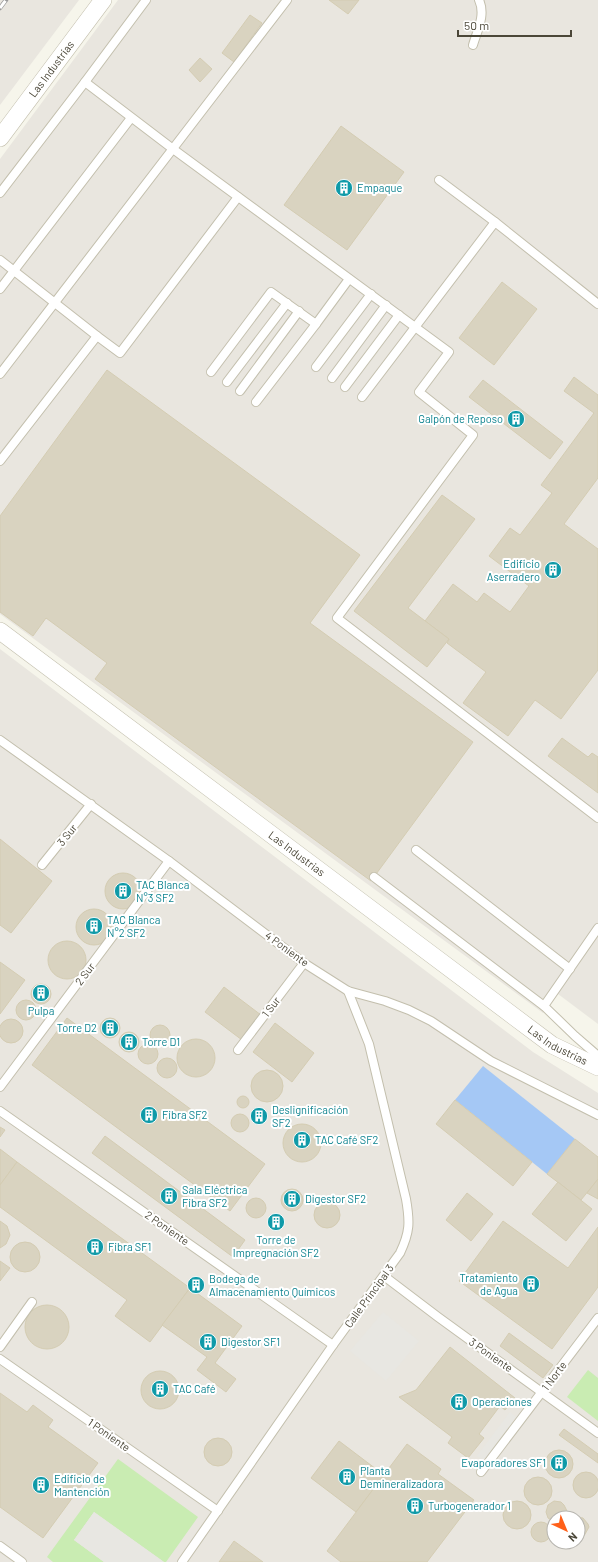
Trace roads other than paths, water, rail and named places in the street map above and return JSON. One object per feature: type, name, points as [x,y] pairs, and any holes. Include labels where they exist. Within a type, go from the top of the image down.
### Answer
[{"type":"street","name":"Las Industrias","points":[[0,138],[103,0]]},
{"type":"street","name":"Las Industrias","points":[[0,631],[552,1045],[598,1067]]},
{"type":"lane","points":[[0,193],[146,0]]},
{"type":"lane","points":[[0,374],[287,0]]},
{"type":"lane","points":[[472,45],[481,21],[479,0]]},
{"type":"lane","points":[[85,82],[172,149],[449,352],[419,392],[473,435],[337,618],[598,818]]},
{"type":"lane","points":[[0,289],[131,118]]},
{"type":"lane","points":[[439,180],[495,222],[598,304]]},
{"type":"lane","points":[[0,260],[120,353],[238,197]]},
{"type":"lane","points":[[362,397],[495,222]]},
{"type":"lane","points":[[256,402],[349,279]]},
{"type":"lane","points":[[211,372],[272,292],[316,324]]},
{"type":"lane","points":[[316,368],[371,294]]},
{"type":"lane","points":[[227,382],[286,303]]},
{"type":"lane","points":[[332,378],[386,305]]},
{"type":"lane","points":[[240,392],[299,312]]},
{"type":"lane","points":[[345,388],[399,315]]},
{"type":"lane","points":[[0,461],[98,336]]},
{"type":"lane","name":"4 Poniente","points":[[0,740],[169,861],[304,963],[348,991],[385,1001],[409,1010],[431,1021],[498,1065],[598,1115]]},
{"type":"lane","name":"3 Sur","points":[[42,865],[91,804]]},
{"type":"lane","points":[[416,850],[570,968]]},
{"type":"lane","name":"2 Sur","points":[[0,1087],[169,861]]},
{"type":"lane","points":[[374,878],[544,1006],[598,1056]]},
{"type":"lane","points":[[544,1006],[598,928]]},
{"type":"lane","name":"1 Sur","points":[[238,1050],[304,963]]},
{"type":"lane","name":"Calle Principal 3","points":[[182,1562],[333,1345],[400,1254],[407,1239],[409,1219],[406,1199],[369,1044],[348,991]]},
{"type":"lane","name":"2 Poniente","points":[[0,1111],[333,1345]]},
{"type":"lane","name":"3 Poniente","points":[[384,1276],[438,1317],[598,1432]]},
{"type":"lane","points":[[0,1347],[32,1302]]},
{"type":"lane","name":"1 Norte","points":[[481,1472],[598,1318]]},
{"type":"lane","name":"1 Poniente","points":[[0,1359],[218,1512]]},
{"type":"lane","points":[[0,1546],[22,1562]]},
{"type":"water","points":[[483,1066],[575,1139],[547,1174],[455,1100]]},
{"type":"railway","points":[[0,8],[6,0]]},
{"type":"place","name":"Empaque","points":[[344,188]]},
{"type":"place","name":"Galpón de Reposo","points":[[516,419]]},
{"type":"place","name":"Edificio Aserradero","points":[[553,570]]},
{"type":"place","name":"TAC Blanca N°3 SF2","points":[[123,891]]},
{"type":"place","name":"TAC Blanca N°2 SF2","points":[[94,926]]},
{"type":"place","name":"Pulpa","points":[[41,993]]},
{"type":"place","name":"Torre D2","points":[[110,1028]]},
{"type":"place","name":"Torre D1","points":[[129,1042]]},
{"type":"place","name":"Fibra SF2","points":[[149,1115]]},
{"type":"place","name":"Deslignificación SF2","points":[[259,1116]]},
{"type":"place","name":"TAC Café SF2","points":[[302,1140]]},
{"type":"place","name":"Sala Eléctrica Fibra SF2","points":[[169,1196]]},
{"type":"place","name":"Digestor SF2","points":[[292,1199]]},
{"type":"place","name":"Torre de Impregnación SF2","points":[[276,1222]]},
{"type":"place","name":"Fibra SF1","points":[[95,1247]]},
{"type":"place","name":"Tratamiento de Agua","points":[[531,1284]]},
{"type":"place","name":"Bodega de Almacenamiento Químicos","points":[[196,1285]]},
{"type":"place","name":"Digestor SF1","points":[[208,1342]]},
{"type":"place","name":"TAC Café","points":[[160,1389]]},
{"type":"place","name":"Operaciones","points":[[459,1402]]},
{"type":"place","name":"Evaporadores SF1","points":[[559,1463]]},
{"type":"place","name":"Planta Demineralizadora","points":[[347,1477]]},
{"type":"place","name":"Edificio de Mantención","points":[[41,1485]]},
{"type":"place","name":"Turbogenerador 1","points":[[415,1506]]}]
